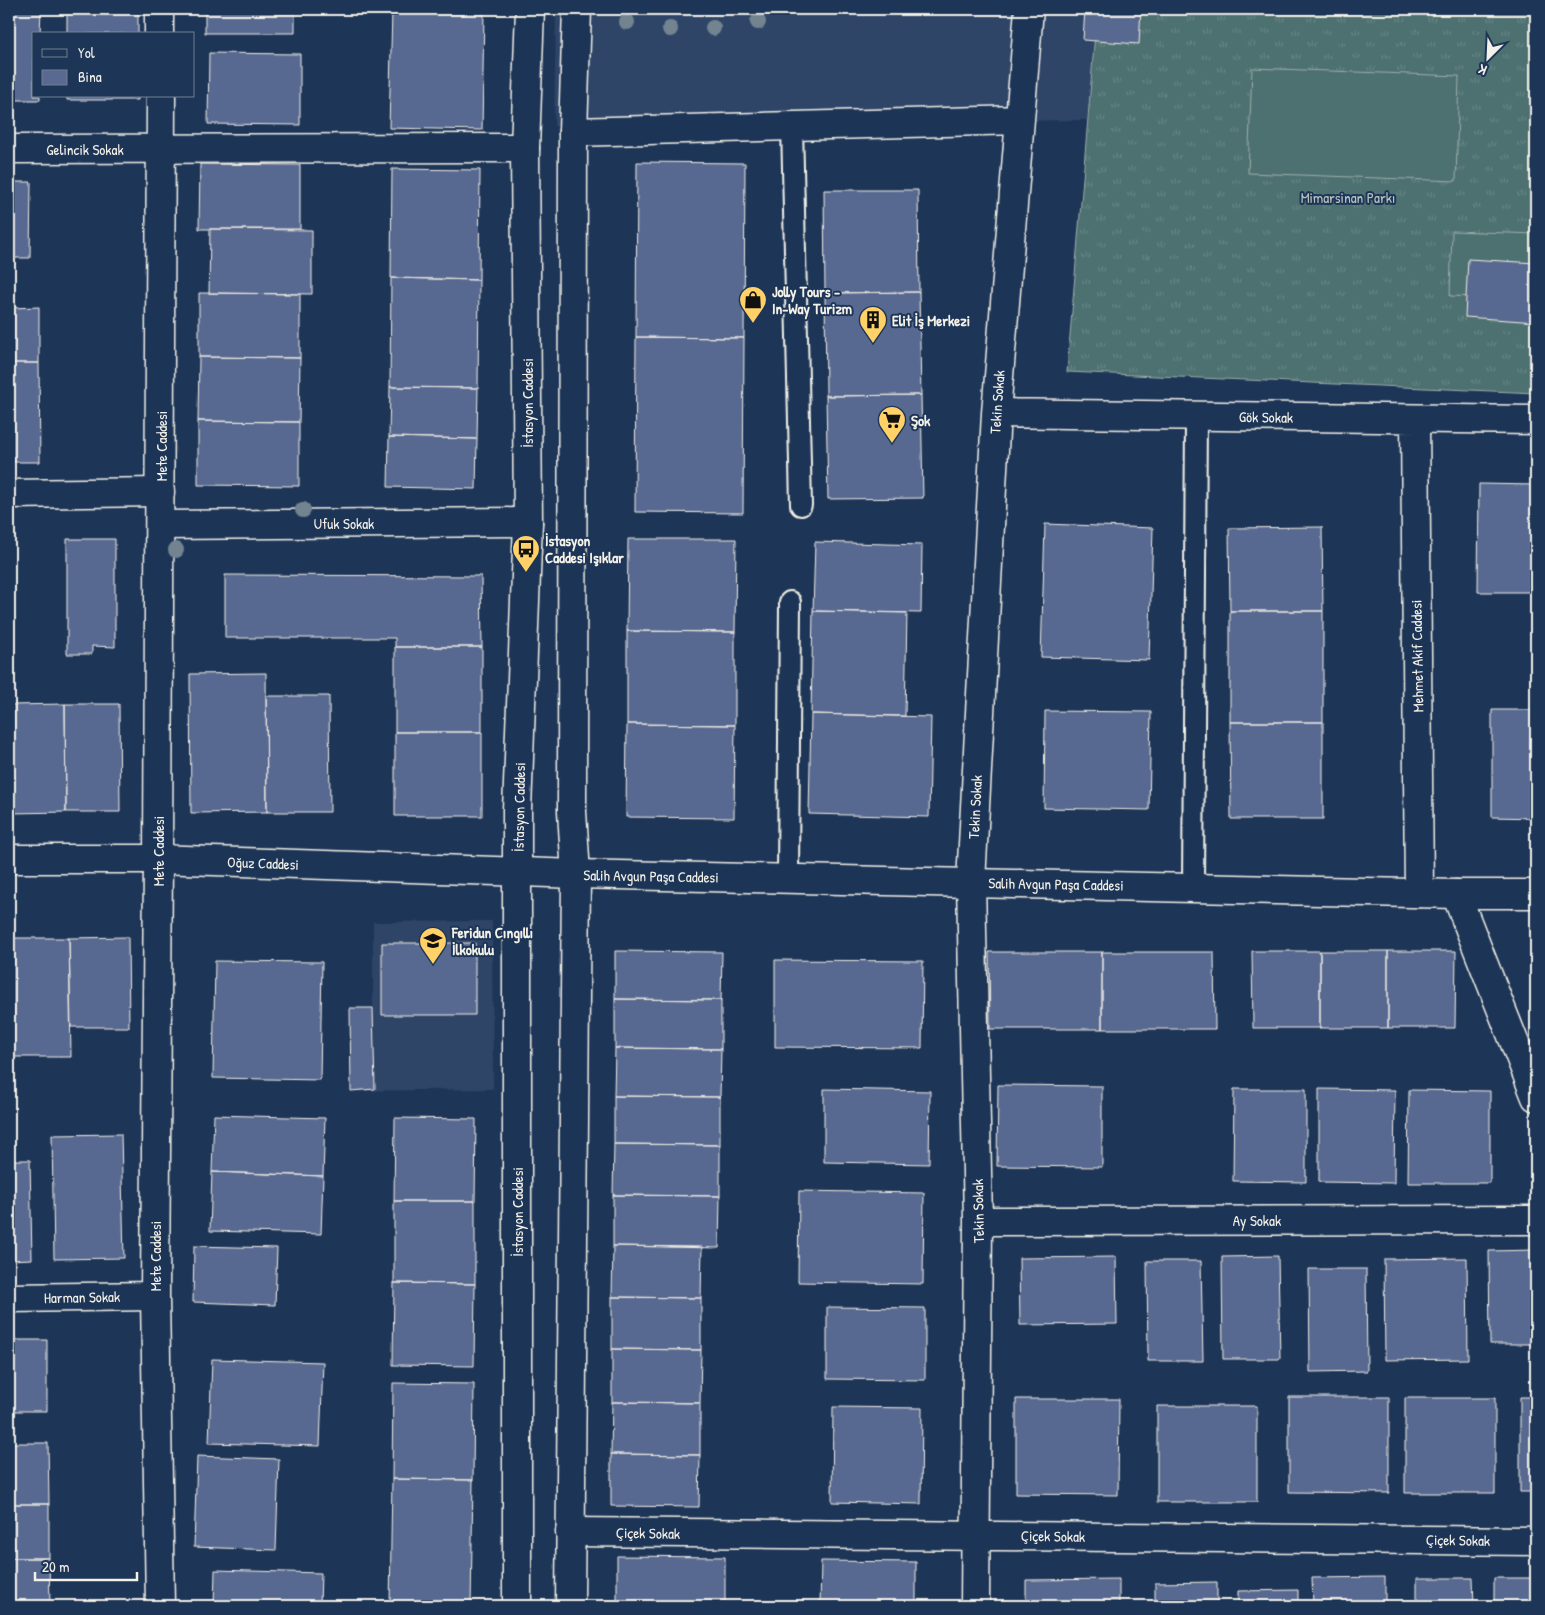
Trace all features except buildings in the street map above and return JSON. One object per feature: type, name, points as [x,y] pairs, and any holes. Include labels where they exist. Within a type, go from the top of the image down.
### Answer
[{"type":"street","points":[[159,9],[159,32]]},
{"type":"street","name":"İstasyon Caddesi","points":[[517,1606],[517,810],[528,522],[525,148],[530,9]]},
{"type":"street","points":[[570,1606],[576,874],[572,812],[573,132],[577,9]]},
{"type":"street","name":"Tekin Sokak","points":[[975,1606],[978,1220],[971,882],[996,413],[1029,9]]},
{"type":"street","name":"Mete Caddesi","points":[[160,1606],[155,1296],[161,98]]},
{"type":"street","points":[[573,132],[1020,120]]},
{"type":"street","name":"Gelincik Sokak","points":[[9,149],[525,148]]},
{"type":"street","name":"Gök Sokak","points":[[996,413],[1415,420],[1536,420]]},
{"type":"street","name":"Mehmet Akif Caddesi","points":[[1415,420],[1419,893]]},
{"type":"street","points":[[9,494],[160,492]]},
{"type":"street","name":"Ufuk Sokak","points":[[160,525],[528,522]]},
{"type":"street","name":"Oğuz Caddesi","points":[[9,859],[158,859],[576,874]]},
{"type":"street","name":"Salih Avgun Paşa Caddesi","points":[[576,874],[1456,894],[1536,894]]},
{"type":"street","points":[[1456,894],[1536,1097]]},
{"type":"street","name":"Ay Sokak","points":[[978,1220],[1536,1220]]},
{"type":"street","name":"Harman Sokak","points":[[9,1298],[155,1296]]},
{"type":"street","name":"Çiçek Sokak","points":[[570,1532],[1536,1541]]},
{"type":"lane","points":[[792,126],[801,505]]},
{"type":"lane","points":[[1193,888],[1196,416]]},
{"type":"lane","points":[[788,878],[790,602]]},
{"type":"shaded area","points":[[556,9],[1097,9],[1087,120],[554,126]]},
{"type":"shaded area","name":"Feridun Cıngıllı İlkokulu","points":[[492,921],[493,1089],[351,1091],[350,1008],[373,1008],[373,922]]},
{"type":"green space","name":"Mimarsinan Parkı","points":[[1097,9],[1536,9],[1536,393],[1067,372]]},
{"type":"green space","points":[[1252,68],[1459,76],[1456,181],[1248,173]]},
{"type":"green space","points":[[1452,231],[1536,234],[1536,299],[1450,296]]},
{"type":"place","name":"Jolly Tours - In-Way Turizm","points":[[753,324]]},
{"type":"place","name":"Elit İş Merkezi","points":[[873,344]]},
{"type":"place","name":"Şok","points":[[892,444]]},
{"type":"place","name":"İstasyon Caddesi Işıklar","points":[[526,573]]},
{"type":"place","name":"Feridun Cıngıllı İlkokulu","points":[[433,965]]}]
